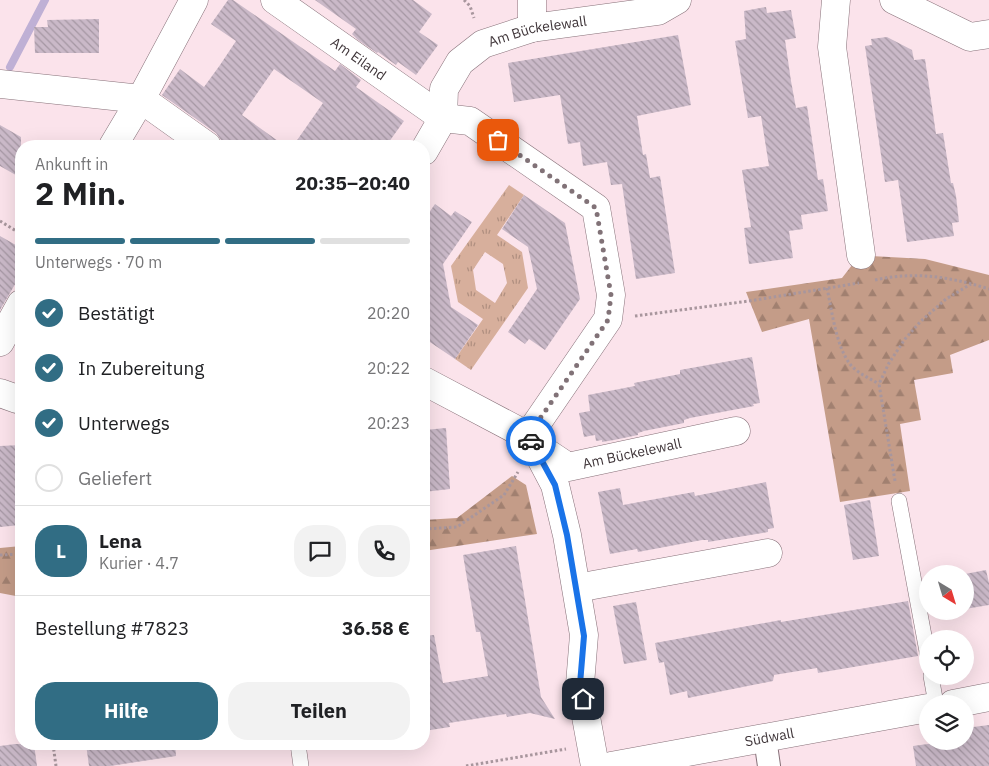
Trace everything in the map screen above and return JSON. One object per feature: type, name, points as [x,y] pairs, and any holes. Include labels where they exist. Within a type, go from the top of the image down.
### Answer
[{"type":"street","points":[[117,140],[141,99],[194,0]]},
{"type":"street","name":"Am Eiland","points":[[275,0],[442,118]]},
{"type":"street","points":[[532,0],[532,28]]},
{"type":"street","name":"Am Bückelewall","points":[[430,140],[442,118],[444,89],[460,62],[483,44],[532,28],[624,8],[658,11],[677,0]]},
{"type":"street","points":[[836,0],[832,47],[862,256]]},
{"type":"street","points":[[894,0],[970,37],[989,34]]},
{"type":"street","points":[[0,84],[141,99],[199,140]]},
{"type":"street","points":[[442,118],[470,121],[596,208],[611,295],[608,320],[531,441],[555,485],[577,588],[584,636],[580,684],[595,766]]},
{"type":"street","points":[[0,342],[15,315]]},
{"type":"street","name":"Am Bückelewall","points":[[430,384],[531,441],[568,467],[736,431]]},
{"type":"street","points":[[0,393],[15,398]]},
{"type":"street","points":[[577,588],[768,553]]},
{"type":"street","points":[[974,700],[989,697]]},
{"type":"street","name":"Südwall","points":[[611,766],[919,710]]},
{"type":"street","points":[[765,738],[769,766]]},
{"type":"lane","points":[[899,501],[923,630]]},
{"type":"lane","points":[[299,750],[301,766]]},
{"type":"path","points":[[0,221],[15,230]]},
{"type":"path","points":[[608,320],[827,288],[893,276],[937,276],[989,289]]},
{"type":"path","points":[[899,501],[879,384],[888,362],[905,339],[946,299],[971,284]]},
{"type":"path","points":[[827,288],[844,354],[850,364],[860,373],[879,384]]},
{"type":"path","points":[[430,529],[457,527],[504,495],[531,441]]},
{"type":"path","points":[[0,555],[15,554]]},
{"type":"path","points":[[54,750],[56,766]]},
{"type":"green space","points":[[509,185],[524,195],[497,235],[522,252],[528,288],[471,370],[455,359],[483,319],[458,302],[451,266]],"holes":[[[485,252],[503,264],[507,283],[495,303],[476,290],[473,270]]]},
{"type":"green space","points":[[871,256],[925,259],[989,275],[989,340],[950,355],[953,373],[914,380],[921,420],[900,424],[910,491],[840,502],[809,319],[762,332],[746,292],[842,278],[856,260]]},
{"type":"green space","points":[[512,476],[526,485],[537,534],[430,550],[430,520],[457,518]]},
{"type":"green space","points":[[15,547],[15,596],[0,593],[0,548]]},
{"type":"building","points":[[228,0],[233,0],[335,71],[340,64],[361,80],[356,87],[404,121],[390,140],[297,140],[323,103],[274,69],[242,115],[277,140],[221,140],[216,133],[162,95],[180,69],[204,87],[220,65],[236,41],[211,24]]},
{"type":"building","points":[[315,0],[413,0],[432,14],[419,32],[438,45],[416,75],[398,62],[396,65],[358,40],[352,34],[356,29]]},
{"type":"building","points":[[766,7],[767,13],[791,10],[796,38],[785,40],[791,81],[796,108],[807,106],[818,180],[823,179],[828,211],[801,215],[803,229],[789,231],[793,258],[749,264],[744,228],[751,227],[742,170],[769,166],[761,116],[748,118],[735,41],[746,39],[744,11]]},
{"type":"building","points":[[99,19],[99,53],[35,53],[34,27],[48,27],[47,20]]},
{"type":"building","points":[[678,35],[691,105],[637,116],[643,155],[646,154],[650,178],[660,176],[675,273],[636,279],[622,184],[611,185],[607,162],[583,166],[580,142],[568,144],[560,95],[514,102],[508,63]]},
{"type":"building","points":[[887,37],[912,50],[914,60],[925,59],[936,134],[943,133],[951,183],[953,183],[956,196],[959,222],[952,223],[954,236],[907,242],[898,180],[885,182],[865,46],[872,45],[871,39]]},
{"type":"building","points":[[0,125],[21,137],[21,140],[15,140],[15,175],[0,166]]},
{"type":"building","points":[[524,195],[565,223],[580,299],[545,350],[529,339],[525,344],[508,332],[537,289],[528,247],[502,229]]},
{"type":"building","points":[[435,204],[451,216],[455,211],[472,222],[443,264],[451,307],[478,325],[455,359],[430,342],[430,211]]},
{"type":"building","points":[[0,236],[15,245],[15,284],[0,310]]},
{"type":"building","points":[[752,357],[760,403],[753,404],[754,406],[690,418],[684,420],[684,423],[644,431],[638,433],[638,435],[614,440],[602,442],[602,440],[596,441],[595,435],[584,437],[579,413],[590,411],[588,395],[635,386],[634,383],[680,374],[680,370]]},
{"type":"building","points":[[446,428],[450,489],[430,491],[430,429]]},
{"type":"building","points":[[15,445],[15,526],[0,527],[0,446]]},
{"type":"building","points":[[766,482],[774,528],[768,529],[768,532],[708,542],[708,540],[702,540],[638,552],[637,549],[610,554],[598,492],[620,488],[623,505],[694,492],[695,496]]},
{"type":"building","points":[[870,500],[879,556],[853,560],[844,505]]},
{"type":"building","points":[[516,546],[541,697],[555,719],[530,713],[507,717],[506,714],[449,723],[450,727],[430,730],[430,635],[434,635],[443,683],[488,676],[480,632],[476,632],[463,555]]},
{"type":"building","points":[[986,570],[989,583],[989,605],[974,608],[974,572]]},
{"type":"building","points":[[908,601],[918,656],[818,673],[817,668],[774,675],[773,681],[688,698],[687,691],[670,695],[664,662],[659,663],[655,643],[781,620],[781,622]]},
{"type":"building","points":[[636,602],[647,660],[624,664],[613,606]]},
{"type":"building","points":[[989,725],[989,766],[916,766],[913,746],[919,745],[919,750],[974,750],[974,727]]},
{"type":"building","points":[[15,744],[15,750],[35,750],[37,766],[0,766],[0,746]]},
{"type":"building","points":[[87,750],[176,750],[176,756],[110,766],[89,766]]},
{"type":"waterway","points":[[10,67],[45,0]]},
{"type":"way so far","points":[[498,140],[596,208],[611,295],[608,320],[528,436],[531,441]]},
{"type":"route","points":[[531,441],[555,485],[567,535],[584,636],[580,684],[583,699]]}]
